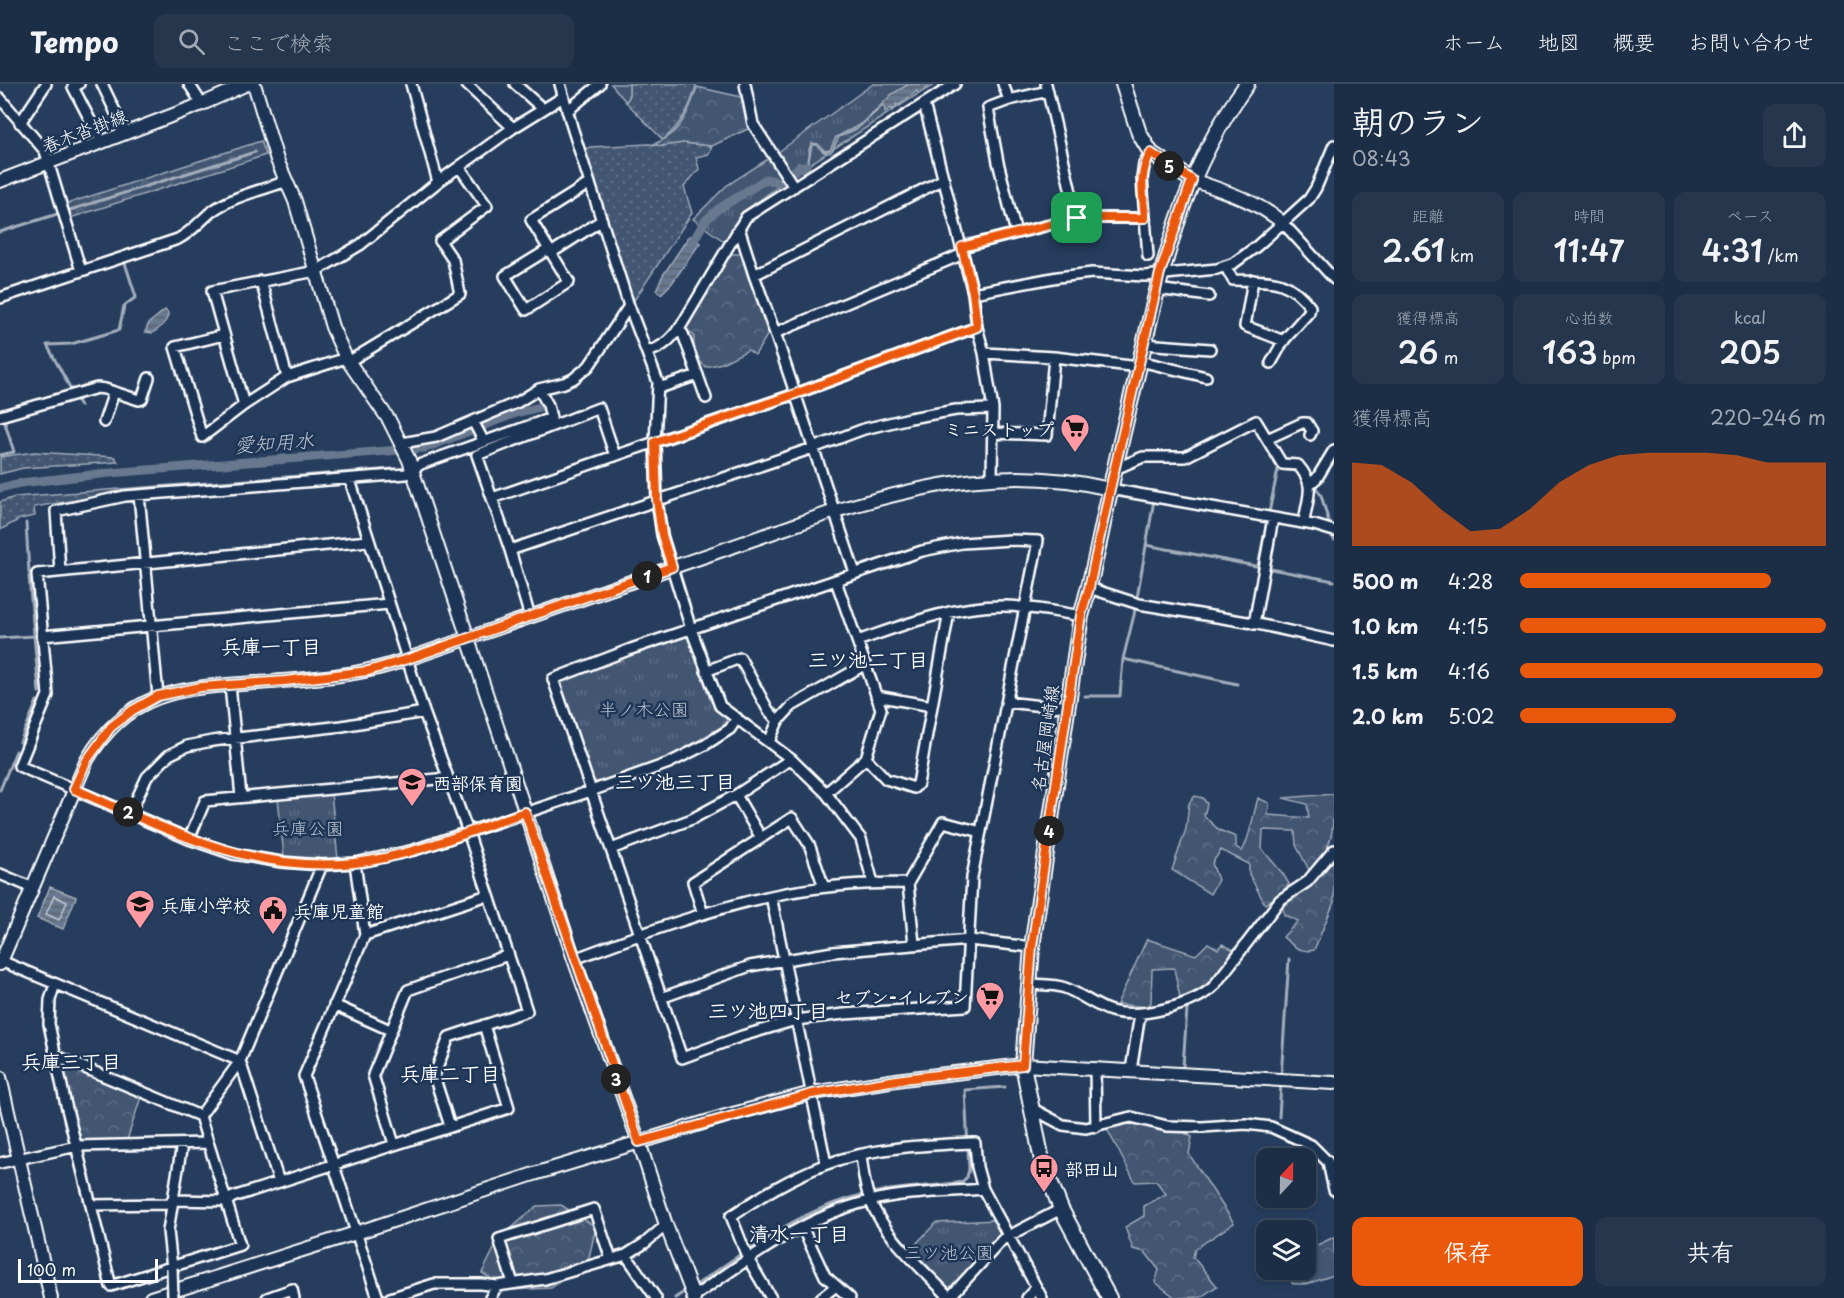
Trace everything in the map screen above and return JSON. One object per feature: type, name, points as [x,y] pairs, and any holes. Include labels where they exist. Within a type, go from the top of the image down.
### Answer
[{"type":"main road","points":[[1123,84],[1139,134],[1151,153],[1192,180]]},
{"type":"main road","name":"名古屋岡崎線","points":[[1109,1298],[1062,1209],[1042,1161],[1023,1065],[1032,947],[1081,615],[1160,273],[1192,180],[1223,120],[1247,84]]},
{"type":"street","points":[[20,123],[46,84]]},
{"type":"street","points":[[79,84],[73,87],[102,143]]},
{"type":"street","points":[[102,84],[126,134]]},
{"type":"street","points":[[189,84],[202,104]]},
{"type":"street","name":"春木沓掛線","points":[[0,181],[126,134],[247,84]]},
{"type":"street","points":[[254,84],[277,160],[287,181],[316,271],[332,327],[347,360],[381,406],[402,443],[410,465],[574,959],[693,1298],[748,1259],[802,1227],[832,1213],[870,1201],[983,1189]]},
{"type":"street","points":[[411,84],[438,182]]},
{"type":"street","points":[[466,84],[513,128]]},
{"type":"street","points":[[515,84],[543,109]]},
{"type":"street","points":[[560,84],[629,306],[658,386],[655,442],[657,500],[662,535],[706,671],[720,706],[769,741],[826,793],[861,839],[873,883]]},
{"type":"street","points":[[567,111],[600,84]]},
{"type":"street","points":[[745,84],[753,124],[793,185]]},
{"type":"street","points":[[647,352],[659,349],[670,341],[746,217],[955,84]]},
{"type":"street","points":[[1003,84],[1009,100]]},
{"type":"street","points":[[1016,233],[998,162],[988,108],[1047,88],[1077,218]]},
{"type":"street","points":[[244,405],[212,291],[316,271],[360,245],[438,182],[513,128],[563,97]]},
{"type":"street","points":[[0,98],[45,151],[81,271]]},
{"type":"street","points":[[924,104],[973,293],[977,327],[984,353],[993,409],[992,478]]},
{"type":"street","points":[[973,293],[1092,273],[1145,276],[1217,269],[1234,263],[1309,199],[1334,145]]},
{"type":"street","points":[[1148,256],[1142,178],[1144,164],[1151,153]]},
{"type":"street","points":[[224,335],[176,347],[202,437],[244,405],[287,377],[347,360],[460,294],[453,260],[440,241],[487,206],[460,168]]},
{"type":"street","points":[[754,275],[944,179]]},
{"type":"street","points":[[1192,180],[1271,213],[1334,279]]},
{"type":"street","points":[[0,298],[178,239],[191,232],[221,206],[287,181]]},
{"type":"street","points":[[590,183],[531,220],[550,251],[569,282],[526,310],[505,276],[550,251],[602,220]]},
{"type":"street","points":[[775,333],[962,250],[1016,233],[1077,218],[1145,218]]},
{"type":"street","points":[[739,228],[855,573]]},
{"type":"street","points":[[1225,266],[1233,280],[1282,282],[1310,307],[1309,312],[1284,341],[1271,363]]},
{"type":"street","points":[[1253,280],[1245,326],[1284,341]]},
{"type":"street","points":[[261,281],[287,377]]},
{"type":"street","points":[[1157,289],[1209,296]]},
{"type":"street","points":[[402,443],[435,437],[518,402],[539,389],[564,383],[581,374],[629,306]]},
{"type":"street","points":[[492,498],[795,394],[977,327]]},
{"type":"street","points":[[678,330],[683,334],[706,398]]},
{"type":"street","points":[[1144,344],[1210,349]]},
{"type":"street","points":[[984,353],[1139,364],[1206,377]]},
{"type":"street","points":[[993,433],[1047,435],[1053,357]]},
{"type":"street","points":[[658,386],[662,387],[698,375]]},
{"type":"street","points":[[0,416],[97,388],[139,400],[142,399],[149,378]]},
{"type":"street","points":[[60,571],[56,511],[125,496],[406,474],[410,465],[551,418],[548,405],[539,389]]},
{"type":"street","points":[[104,422],[114,392]]},
{"type":"street","points":[[530,617],[477,454],[599,408],[615,456]]},
{"type":"street","points":[[510,550],[864,429],[956,410],[993,409]]},
{"type":"street","points":[[474,421],[484,442]]},
{"type":"street","points":[[1115,469],[1143,457],[1185,457],[1256,421],[1282,464],[1298,465],[1307,476],[1310,484],[1304,523]]},
{"type":"street","points":[[1268,439],[1297,425],[1307,423],[1312,431],[1310,435]]},
{"type":"street","points":[[1310,484],[1317,478],[1334,450]]},
{"type":"street","points":[[279,1182],[240,1061],[1,962],[87,760],[111,727],[133,710],[158,696],[201,687],[285,681],[368,671],[835,511],[908,490],[954,481],[992,478],[1061,480],[1304,523],[1334,531]]},
{"type":"street","points":[[350,480],[424,712],[468,832],[527,1011],[449,1037],[434,1076],[450,1126]]},
{"type":"street","points":[[140,495],[158,696]]},
{"type":"street","points":[[1254,624],[1273,518]]},
{"type":"street","points":[[1003,540],[1038,541],[972,877],[965,1006],[844,1014],[796,1020],[742,1036],[682,1058],[553,679],[855,573],[922,550],[962,543],[1003,540]]},
{"type":"street","points":[[368,541],[37,574],[48,695],[19,766],[189,839],[233,854],[281,862],[322,865],[355,863],[414,850],[669,763],[705,745],[730,729],[737,718]]},
{"type":"street","points":[[826,793],[866,758],[881,710],[836,581]]},
{"type":"street","points":[[1089,588],[1139,604],[1334,641]]},
{"type":"street","points":[[42,636],[389,604]]},
{"type":"street","points":[[857,641],[916,620],[982,607],[1025,607],[1081,615]]},
{"type":"street","points":[[866,758],[886,779],[914,788],[918,784],[949,612]]},
{"type":"street","points":[[706,671],[741,658],[768,710],[778,721]]},
{"type":"street","points":[[769,741],[778,721],[792,706],[864,665]]},
{"type":"street","points":[[230,685],[241,797]]},
{"type":"street","points":[[876,696],[932,705]]},
{"type":"street","points":[[1007,702],[1051,707],[1068,705]]},
{"type":"street","points":[[130,813],[147,777],[169,755],[198,743],[342,726],[424,712]]},
{"type":"street","points":[[611,849],[692,819],[736,795],[790,759]]},
{"type":"street","points":[[189,839],[205,801],[448,778]]},
{"type":"street","points":[[736,795],[761,838]]},
{"type":"street","points":[[703,914],[693,882],[792,818],[809,844],[824,887]]},
{"type":"street","points":[[914,944],[908,883],[943,822],[981,832]]},
{"type":"street","points":[[1028,984],[1064,988],[1111,1011],[1140,1014],[1168,1008],[1209,991],[1280,900],[1307,882],[1334,850]]},
{"type":"street","points":[[355,863],[364,935],[304,1076],[378,1298]]},
{"type":"street","points":[[200,1116],[240,1061],[322,865]]},
{"type":"street","points":[[0,874],[33,888]]},
{"type":"street","points":[[574,959],[703,914],[771,896],[824,887],[908,883]]},
{"type":"street","points":[[364,935],[488,896]]},
{"type":"street","points":[[771,896],[826,1164]]},
{"type":"street","points":[[661,998],[750,966],[833,952],[969,940],[1032,947]]},
{"type":"street","points":[[394,1144],[373,1075],[408,990],[508,955]]},
{"type":"street","points":[[55,984],[50,1000],[49,1024],[111,1287],[240,1245],[200,1116]]},
{"type":"street","points":[[334,1005],[390,1030]]},
{"type":"street","points":[[1131,1070],[1140,1014]]},
{"type":"street","points":[[91,1205],[228,1201],[233,1197],[509,1108],[484,1025]]},
{"type":"street","points":[[56,1056],[200,1116]]},
{"type":"street","points":[[151,1298],[534,1174],[812,1094],[903,1079],[1023,1065],[1334,1083]]},
{"type":"street","points":[[1095,1068],[1096,1127]]},
{"type":"street","points":[[0,1077],[2,1098],[19,1159],[51,1298]]},
{"type":"street","points":[[1033,1109],[1063,1125],[1086,1128],[1131,1117],[1167,1126],[1259,1125],[1271,1127],[1311,1145],[1331,1159],[1334,1190]]},
{"type":"street","points":[[0,1163],[77,1146],[208,1143]]},
{"type":"street","points":[[771,1298],[748,1259],[730,1216],[785,1182],[826,1164],[861,1155],[945,1144],[975,1143],[977,1167],[983,1189],[1042,1298]]},
{"type":"street","points":[[173,1298],[168,1231],[182,1144]]},
{"type":"street","points":[[861,1155],[870,1201],[881,1221],[950,1298],[1009,1235],[1062,1209]]},
{"type":"street","points":[[513,1283],[499,1239],[594,1209],[611,1259]]},
{"type":"street","points":[[390,1298],[434,1284],[497,1286],[545,1280],[626,1255],[666,1225]]},
{"type":"street","points":[[802,1227],[825,1275],[850,1298]]},
{"type":"street","points":[[626,1255],[656,1298]]},
{"type":"street","points":[[490,1298],[497,1286]]},
{"type":"street","points":[[821,1298],[836,1286]]},
{"type":"street","points":[[1027,1298],[1036,1288]]},
{"type":"street","points":[[267,1298],[292,1289],[294,1298]]},
{"type":"green space","points":[[611,84],[629,84],[629,97],[626,102]]},
{"type":"green space","points":[[629,84],[695,84],[696,86],[684,116],[663,140],[626,102],[629,97]]},
{"type":"green space","points":[[873,84],[936,84],[799,171],[746,210],[725,242],[693,219],[726,186],[774,155]]},
{"type":"green space","points":[[697,87],[741,97],[750,128],[712,146],[683,143],[662,146],[653,144],[677,129],[691,105]]},
{"type":"green space","points":[[261,141],[266,155],[67,219],[63,205]]},
{"type":"green space","points":[[683,143],[712,146],[709,154],[696,157],[699,169],[684,187],[692,213],[633,302],[584,150],[590,147],[649,144],[662,146]]},
{"type":"green space","points":[[730,254],[741,254],[768,334],[755,355],[748,350],[722,363],[706,367],[698,360],[695,353],[694,336],[685,328]]},
{"type":"green space","points":[[34,452],[115,457],[118,462],[23,468],[0,474],[0,457]]},
{"type":"green space","points":[[395,468],[399,471],[123,492],[34,507],[35,516],[20,519],[0,530],[0,502],[15,497]]},
{"type":"green space","name":"半ノ木公園","points":[[685,636],[689,638],[711,702],[726,718],[726,724],[672,756],[597,782],[592,780],[559,683],[561,680]]},
{"type":"green space","name":"兵庫公園","points":[[331,793],[338,859],[311,860],[284,857],[278,798]]},
{"type":"green space","points":[[1334,794],[1331,837],[1323,855],[1309,870],[1296,845],[1295,831],[1263,830],[1262,849],[1289,884],[1279,895],[1265,904],[1249,874],[1249,864],[1221,850],[1212,863],[1218,880],[1210,894],[1172,870],[1186,829],[1189,803],[1195,796],[1203,798],[1207,804],[1204,816],[1219,830],[1236,837],[1236,847],[1242,851],[1258,798],[1269,803],[1268,815],[1309,818],[1307,804],[1283,798]]},
{"type":"green space","points":[[1334,858],[1334,902],[1314,950],[1301,950],[1283,937],[1298,921],[1284,915],[1283,907],[1310,885]]},
{"type":"green space","points":[[1147,939],[1196,955],[1208,943],[1218,949],[1222,944],[1236,951],[1206,985],[1191,994],[1180,998],[1174,968],[1152,969],[1151,1003],[1146,1007],[1117,1004]]},
{"type":"green space","points":[[66,1064],[141,1097],[127,1140],[83,1141],[79,1137],[63,1068]]},
{"type":"green space","points":[[1132,1122],[1164,1130],[1182,1131],[1192,1137],[1189,1154],[1234,1223],[1195,1249],[1193,1257],[1217,1286],[1201,1297],[1176,1298],[1155,1282],[1159,1270],[1145,1252],[1133,1249],[1125,1227],[1144,1216],[1144,1206],[1166,1194],[1156,1181],[1135,1182],[1107,1129]]},
{"type":"green space","points":[[561,1205],[596,1227],[589,1257],[575,1271],[551,1288],[510,1290],[482,1273],[499,1239],[537,1206]]},
{"type":"green space","name":"三ツ池公園","points":[[996,1220],[1002,1230],[1001,1237],[953,1290],[948,1290],[911,1249],[936,1223]]},
{"type":"green space","points":[[1334,1237],[1334,1275],[1307,1284],[1293,1284],[1291,1280],[1316,1280],[1316,1246]]},
{"type":"water","points":[[909,84],[930,84],[919,94],[917,91],[899,105],[896,104],[897,107],[892,110],[891,108],[885,112],[884,105],[858,128],[839,137],[829,153],[812,145],[808,165],[801,171],[797,170],[798,163],[804,166],[807,162],[812,143],[818,144],[825,151],[830,150],[836,137],[863,123],[892,94]]},
{"type":"water","points":[[689,236],[700,243],[672,283],[661,294],[656,290],[663,275]]},
{"type":"water","points":[[165,310],[168,316],[163,325],[152,333],[145,332],[149,323]]},
{"type":"water","points":[[50,887],[76,897],[63,929],[37,918]]},
{"type":"waterway","points":[[0,232],[255,152]]},
{"type":"waterway","name":"愛知用水","points":[[689,248],[705,221],[717,210],[766,179],[779,182],[800,167],[806,166]]},
{"type":"waterway","points":[[80,406],[47,345],[71,344],[119,330],[124,306],[136,297],[125,263]]},
{"type":"waterway","name":"愛知用水","points":[[0,488],[20,483],[110,473],[425,448],[516,413],[544,406]]},
{"type":"waterway","points":[[0,455],[14,452],[5,423]]},
{"type":"waterway","points":[[1258,566],[1278,469],[1299,473]]},
{"type":"waterway","points":[[1315,486],[1321,495],[1334,540]]},
{"type":"waterway","points":[[1085,696],[1120,696],[1123,659],[1134,615],[1154,500]]},
{"type":"waterway","points":[[26,523],[29,573]]},
{"type":"waterway","points":[[1146,545],[1334,581]]},
{"type":"waterway","points":[[29,576],[39,692]]},
{"type":"waterway","points":[[0,638],[34,636]]},
{"type":"waterway","points":[[1123,659],[1237,684]]},
{"type":"waterway","points":[[20,742],[37,701]]},
{"type":"waterway","points":[[0,790],[16,751]]},
{"type":"waterway","points":[[1281,1077],[1289,959]]},
{"type":"waterway","points":[[1183,1066],[1187,1009]]},
{"type":"waterway","points":[[1279,1117],[1281,1083]]},
{"type":"waterway","points":[[693,1287],[753,1246],[817,1210],[862,1195],[887,1190],[962,1182],[967,1177],[969,1169],[965,1090],[1005,1087]]},
{"type":"waterway","points":[[675,1298],[687,1290]]},
{"type":"place","name":"ミニストップ","points":[[1075,454]]},
{"type":"place","name":"西部保育園","points":[[412,808]]},
{"type":"place","name":"兵庫小学校","points":[[140,930]]},
{"type":"place","name":"兵庫児童館","points":[[273,936]]},
{"type":"place","name":"セブン-イレブン","points":[[990,1022]]},
{"type":"place","name":"部田山","points":[[1044,1194]]},
{"type":"district","name":"兵庫一丁目","points":[[271,646]]},
{"type":"district","name":"三ツ池二丁目","points":[[868,659]]},
{"type":"district","name":"三ツ池三丁目","points":[[675,781]]},
{"type":"district","name":"三ツ池四丁目","points":[[768,1010]]},
{"type":"district","name":"兵庫三丁目","points":[[71,1061]]},
{"type":"district","name":"兵庫二丁目","points":[[450,1073]]},
{"type":"district","name":"清水一丁目","points":[[799,1233]]},
{"type":"route","points":[[1151,153],[1192,180],[1160,273],[1081,615],[1032,947],[1023,1065],[903,1079],[812,1094],[729,1115],[639,1142],[525,812],[414,850],[355,863],[322,865],[281,862],[233,854],[189,839],[74,789],[94,748],[111,727],[120,718],[158,696],[201,687],[285,681],[368,671],[672,567],[662,535],[657,500],[655,442],[795,394],[977,327],[973,293],[962,247],[1077,218],[1145,218],[1142,178],[1144,164],[1151,153]]}]
